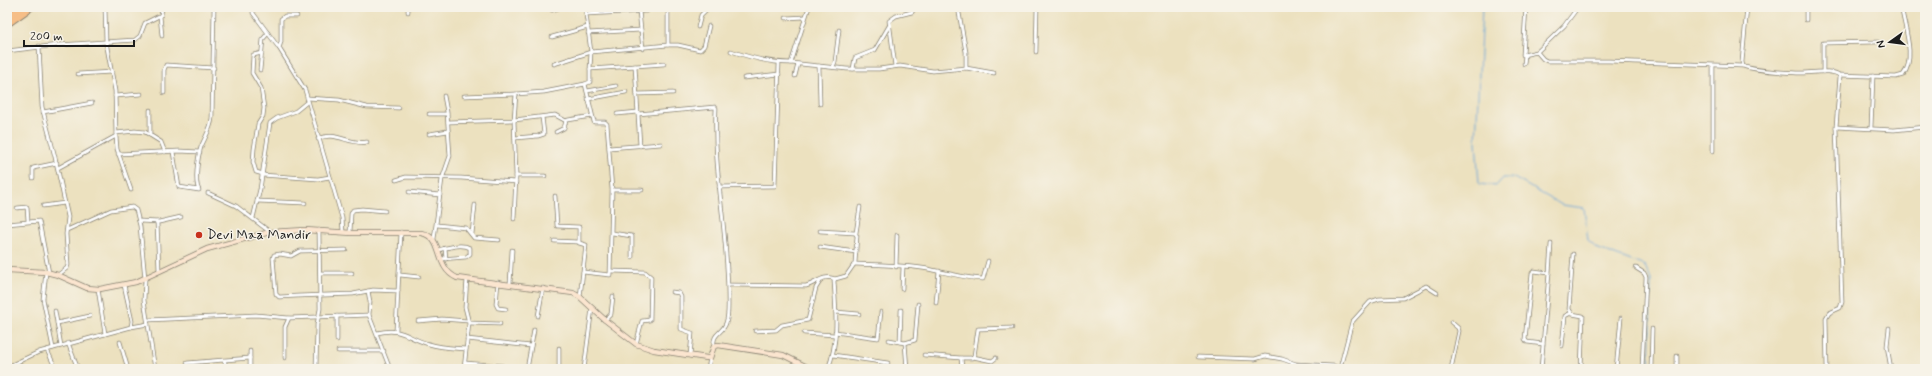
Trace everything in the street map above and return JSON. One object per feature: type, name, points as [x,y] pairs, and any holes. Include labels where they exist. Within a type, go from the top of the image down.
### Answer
[{"type":"highway","points":[[7,17],[22,7]]},
{"type":"highway","points":[[7,24],[31,7]]},
{"type":"street","points":[[105,7],[106,42],[115,96],[118,154],[131,190]]},
{"type":"street","points":[[162,7],[160,16],[162,36]]},
{"type":"street","points":[[173,152],[179,187],[199,190],[197,186],[200,152],[212,122],[214,7]]},
{"type":"street","points":[[252,7],[252,12],[279,48],[303,86],[342,218],[343,232]]},
{"type":"street","points":[[408,7],[408,12]]},
{"type":"street","points":[[552,10],[561,7]]},
{"type":"street","points":[[464,96],[544,92],[590,82],[591,52],[585,7]]},
{"type":"street","points":[[668,7],[668,45]]},
{"type":"street","points":[[698,27],[701,15],[709,7]]},
{"type":"street","points":[[791,63],[809,7]]},
{"type":"street","points":[[853,69],[855,58],[875,50],[892,18],[912,12],[914,7]]},
{"type":"street","points":[[1036,52],[1037,7]]},
{"type":"street","points":[[1524,64],[1525,55],[1522,53],[1526,7]]},
{"type":"street","points":[[1525,55],[1538,52],[1564,26],[1578,7]]},
{"type":"street","points":[[1744,66],[1742,62],[1747,7]]},
{"type":"street","points":[[1806,7],[1806,20]]},
{"type":"street","points":[[586,14],[647,10]]},
{"type":"street","points":[[639,11],[643,49]]},
{"type":"street","points":[[1538,52],[1543,59],[1547,61],[1610,61],[1744,66],[1796,73],[1823,72],[1839,75],[1898,76],[1903,75],[1906,70],[1909,51],[1902,11]]},
{"type":"street","points":[[959,13],[966,52],[966,68]]},
{"type":"street","points":[[7,51],[39,46],[135,40],[140,36],[145,23],[160,16]]},
{"type":"street","points":[[279,48],[281,42],[281,19],[285,16],[297,16]]},
{"type":"street","points":[[786,18],[805,17]]},
{"type":"street","points":[[554,64],[591,52],[643,49],[668,45],[678,45],[700,50],[704,46],[710,26]]},
{"type":"street","points":[[889,26],[893,40],[896,66]]},
{"type":"street","points":[[552,37],[588,28]]},
{"type":"street","points":[[588,34],[641,30]]},
{"type":"street","points":[[833,67],[839,30]]},
{"type":"street","points":[[260,70],[263,39],[268,33]]},
{"type":"street","points":[[1823,72],[1823,43],[1878,42]]},
{"type":"street","points":[[39,46],[43,112],[57,163],[68,218],[68,265],[67,268],[58,276]]},
{"type":"street","points":[[731,51],[746,56],[779,63],[853,69],[879,69],[896,66],[933,71],[966,68],[994,73]]},
{"type":"street","points":[[262,53],[253,56],[251,71],[253,77],[262,88],[263,98],[263,114],[258,127],[253,162],[256,172],[262,174],[318,179],[330,177]]},
{"type":"street","points":[[719,187],[775,186],[779,63]]},
{"type":"street","points":[[590,69],[664,64]]},
{"type":"street","points":[[794,76],[798,64]]},
{"type":"street","points":[[164,94],[164,70],[166,65],[214,68]]},
{"type":"street","points":[[635,66],[640,146]]},
{"type":"street","points":[[819,66],[820,104]]},
{"type":"street","points":[[1713,66],[1713,151]]},
{"type":"street","points":[[78,74],[112,72]]},
{"type":"street","points":[[744,78],[779,74]]},
{"type":"street","points":[[1827,369],[1826,318],[1829,313],[1840,308],[1842,302],[1836,128],[1839,75]]},
{"type":"street","points":[[1871,128],[1873,76]]},
{"type":"street","points":[[583,272],[610,275],[612,233],[612,191],[607,124],[605,122],[595,122],[592,116],[585,84]]},
{"type":"street","points":[[586,91],[616,86]]},
{"type":"street","points":[[588,99],[626,92]]},
{"type":"street","points":[[637,94],[674,93]]},
{"type":"street","points":[[115,96],[141,94]]},
{"type":"street","points":[[514,219],[516,176],[514,120],[516,94]]},
{"type":"street","points":[[434,240],[442,179],[449,160],[448,122],[444,96]]},
{"type":"street","points":[[254,218],[270,123],[277,118],[296,111],[307,100],[339,100],[367,107],[399,108]]},
{"type":"street","points":[[43,112],[92,103]]},
{"type":"street","points":[[617,114],[716,108],[715,147],[728,285],[726,324],[715,337],[708,369]]},
{"type":"street","points":[[150,110],[150,135]]},
{"type":"street","points":[[429,114],[447,114]]},
{"type":"street","points":[[448,122],[514,120],[555,115],[566,121],[592,116]]},
{"type":"street","points":[[515,138],[544,134],[542,117]]},
{"type":"street","points":[[556,132],[564,128],[566,121]]},
{"type":"street","points":[[1836,128],[1895,130],[1925,127]]},
{"type":"street","points":[[58,168],[116,134],[138,131],[150,135],[161,142],[165,152]]},
{"type":"street","points":[[429,134],[448,131]]},
{"type":"street","points":[[318,139],[330,137],[344,138],[356,143],[367,142]]},
{"type":"street","points":[[609,148],[661,144]]},
{"type":"street","points":[[118,154],[200,152]]},
{"type":"street","points":[[33,178],[34,168],[57,163]]},
{"type":"street","points":[[516,176],[545,176]]},
{"type":"street","points":[[396,180],[412,177],[442,179],[461,178],[516,182]]},
{"type":"street","points":[[612,191],[642,190]]},
{"type":"street","points":[[409,192],[440,195]]},
{"type":"street","points":[[208,193],[236,206],[254,218],[270,232]]},
{"type":"street","points":[[555,196],[556,224],[558,226],[579,227],[579,242]]},
{"type":"street","points":[[258,201],[305,203]]},
{"type":"street","points":[[43,206],[65,203]]},
{"type":"street","points":[[471,236],[476,205]]},
{"type":"street","points":[[17,208],[27,207],[28,221]]},
{"type":"street","points":[[67,230],[104,213],[123,207],[134,207],[139,221],[145,279],[144,294],[155,369]]},
{"type":"street","points":[[728,285],[806,286],[813,284],[821,278],[831,277],[835,279],[846,276],[854,264],[856,252],[856,233],[860,207]]},
{"type":"street","points":[[350,233],[353,210],[362,209],[385,211]]},
{"type":"street","points":[[139,221],[157,222],[181,217]]},
{"type":"street","points":[[7,224],[36,220],[40,223],[48,272],[43,299],[53,348]]},
{"type":"street","points":[[157,222],[159,271]]},
{"type":"street","points":[[437,225],[466,228],[470,230],[471,236]]},
{"type":"street","points":[[7,270],[48,272],[80,285],[98,289],[124,285],[145,279],[207,249],[270,232],[286,230],[319,230],[350,233],[401,232],[428,234],[434,240],[446,270],[451,275],[467,279],[572,293],[580,296],[605,320],[636,344],[654,350],[710,358]]},
{"type":"street","points":[[316,369],[320,295],[319,230]]},
{"type":"street","points":[[820,231],[856,233]]},
{"type":"street","points":[[396,330],[401,232]]},
{"type":"street","points":[[612,233],[633,236],[632,257]]},
{"type":"street","points":[[896,267],[897,235]]},
{"type":"street","points":[[471,236],[474,238],[499,240]]},
{"type":"street","points":[[554,241],[579,242],[586,244],[587,247],[580,296]]},
{"type":"street","points":[[1541,369],[1551,244]]},
{"type":"street","points":[[438,250],[466,246],[470,248],[470,254],[466,257],[441,259]]},
{"type":"street","points":[[820,247],[856,252]]},
{"type":"street","points":[[445,248],[446,259]]},
{"type":"street","points":[[346,250],[298,251],[292,256],[277,254],[273,258],[278,296],[353,294],[368,291],[398,290]]},
{"type":"street","points":[[510,284],[512,250]]},
{"type":"street","points":[[1570,313],[1569,309],[1573,254]]},
{"type":"street","points":[[854,264],[939,271],[965,278],[983,279],[988,261]]},
{"type":"street","points":[[902,290],[903,267]]},
{"type":"street","points":[[1636,268],[1644,273],[1646,277],[1642,369]]},
{"type":"street","points":[[611,270],[645,272],[651,277],[650,320],[642,321],[636,344]]},
{"type":"street","points":[[936,303],[939,271]]},
{"type":"street","points":[[1543,344],[1527,342],[1525,339],[1532,273],[1534,271],[1549,273]]},
{"type":"street","points":[[320,273],[352,273]]},
{"type":"street","points":[[400,275],[419,277]]},
{"type":"street","points":[[755,331],[776,330],[782,325],[808,320],[818,282],[831,277]]},
{"type":"street","points":[[464,369],[469,322],[465,307],[467,279]]},
{"type":"street","points":[[828,369],[833,355],[835,333],[835,279]]},
{"type":"street","points":[[498,282],[496,304],[498,308],[506,309]]},
{"type":"street","points":[[124,285],[132,321],[131,327]]},
{"type":"street","points":[[1198,357],[1255,359],[1265,356],[1282,359],[1292,363],[1340,368],[1352,322],[1370,302],[1379,299],[1403,298],[1426,286],[1437,293]]},
{"type":"street","points":[[538,316],[543,288]]},
{"type":"street","points":[[98,289],[105,334]]},
{"type":"street","points":[[368,291],[370,302],[369,315],[390,369]]},
{"type":"street","points":[[672,292],[679,293],[681,297],[681,329],[692,333],[690,356]]},
{"type":"street","points":[[605,320],[611,314],[613,296]]},
{"type":"street","points":[[889,340],[905,343],[915,340],[918,304]]},
{"type":"street","points":[[584,369],[592,308]]},
{"type":"street","points":[[900,342],[901,310]]},
{"type":"street","points":[[55,311],[60,346]]},
{"type":"street","points":[[836,312],[859,314]]},
{"type":"street","points":[[804,334],[835,333],[878,338],[881,312]]},
{"type":"street","points":[[1562,346],[1565,316],[1570,313],[1583,316],[1581,369]]},
{"type":"street","points":[[7,367],[26,357],[68,343],[148,322],[256,316],[288,318],[369,315]]},
{"type":"street","points":[[57,323],[90,316]]},
{"type":"street","points":[[337,316],[337,340]]},
{"type":"street","points":[[285,358],[285,327],[288,318]]},
{"type":"street","points":[[1616,369],[1622,318]]},
{"type":"street","points":[[418,321],[442,319],[500,324]]},
{"type":"street","points":[[1451,322],[1458,328],[1459,331],[1451,369]]},
{"type":"street","points":[[973,357],[978,329],[1012,328]]},
{"type":"street","points":[[1889,328],[1887,346],[1891,369]]},
{"type":"street","points":[[1651,369],[1652,329]]},
{"type":"street","points":[[377,333],[396,330],[431,345],[466,349]]},
{"type":"street","points":[[534,330],[528,368],[539,369]]},
{"type":"street","points":[[467,339],[531,346]]},
{"type":"street","points":[[120,342],[128,369]]},
{"type":"street","points":[[68,343],[78,369]]},
{"type":"street","points":[[905,343],[907,369]]},
{"type":"street","points":[[714,346],[718,345],[783,355],[811,369]]},
{"type":"street","points":[[559,348],[559,369]]},
{"type":"street","points":[[47,350],[56,369]]},
{"type":"street","points":[[250,351],[250,369]]},
{"type":"street","points":[[338,351],[384,351]]},
{"type":"street","points":[[833,355],[888,363]]},
{"type":"street","points":[[924,355],[961,358],[973,357],[992,361],[996,358]]},
{"type":"street","points":[[1677,369],[1678,356]]},
{"type":"street","points":[[187,363],[250,358]]},
{"type":"street","points":[[961,358],[962,369]]},
{"type":"street","points":[[225,360],[227,369]]},
{"type":"street","points":[[465,363],[503,366]]},
{"type":"waterway","points":[[1482,7],[1476,142],[1479,184],[1496,186],[1503,178],[1514,178],[1562,205],[1584,208],[1588,240],[1596,248],[1645,266],[1651,280],[1649,369]]},
{"type":"place","name":"Devi Maa Mandir","points":[[199,235]]}]
